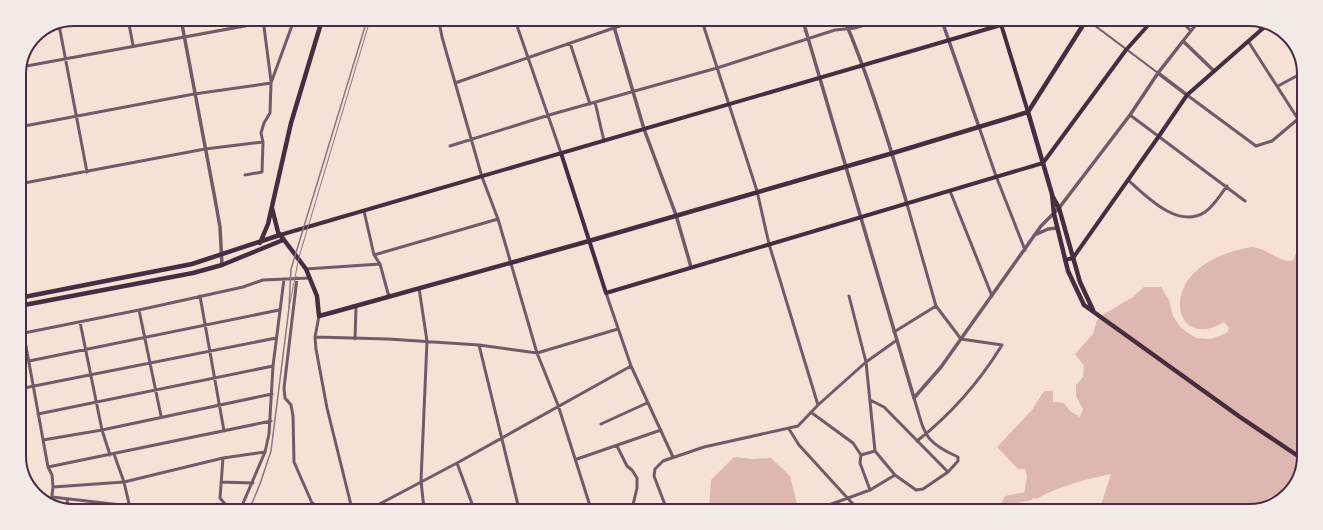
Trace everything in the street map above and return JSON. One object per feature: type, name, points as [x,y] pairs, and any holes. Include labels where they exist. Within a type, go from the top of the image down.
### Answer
[{"type":"main road","points":[[260,243],[266,230],[291,123],[320,26]]},
{"type":"main road","points":[[26,297],[192,264],[222,256],[364,211],[820,78],[990,26]]},
{"type":"main road","points":[[1001,26],[1052,194],[1059,208],[1084,294],[1095,314]]},
{"type":"main road","points":[[272,208],[276,229],[299,257],[310,278],[318,302],[319,316],[389,298],[510,262],[589,241],[1028,112],[1082,26]]},
{"type":"main road","points":[[561,153],[606,293],[1043,163],[1126,50],[1147,26]]},
{"type":"main road","points":[[1065,260],[1073,258],[1187,94],[1262,28]]},
{"type":"main road","points":[[1052,194],[1054,214],[1065,260],[1082,301],[1095,314],[1297,455]]},
{"type":"main road","points":[[26,306],[193,273],[222,265],[282,238]]},
{"type":"street","points":[[129,26],[133,45]]},
{"type":"street","points":[[182,26],[219,220],[222,265]]},
{"type":"street","points":[[27,66],[237,26]]},
{"type":"street","points":[[245,175],[262,172],[263,142],[261,133],[264,123],[270,113],[271,83],[264,26]]},
{"type":"street","points":[[271,83],[292,26]]},
{"type":"street","points":[[443,26],[442,37],[482,177],[498,219],[537,353],[558,405],[577,459],[590,504]]},
{"type":"street","points":[[517,26],[561,153]]},
{"type":"street","points":[[455,83],[620,26]]},
{"type":"street","points":[[704,26],[756,191],[769,244],[818,405]]},
{"type":"street","points":[[805,26],[847,166],[894,332],[926,435],[935,446],[958,457],[958,461],[948,472],[919,490],[909,486],[895,475],[875,451],[866,362],[849,296]]},
{"type":"street","points":[[450,146],[549,115],[717,68],[809,38],[856,26]]},
{"type":"street","points":[[943,26],[996,176],[1025,250]]},
{"type":"street","points":[[1095,26],[1256,146],[1272,141],[1297,119]]},
{"type":"street","points":[[1186,26],[1190,30]]},
{"type":"street","points":[[914,398],[926,385],[961,339],[1045,222],[1059,208],[1130,115],[1158,73],[1194,26]]},
{"type":"street","points":[[614,28],[634,91],[644,129],[676,215],[691,267]]},
{"type":"street","points":[[848,28],[863,65],[892,153],[936,306],[961,339],[1002,345],[994,358],[954,408],[926,435],[917,441]]},
{"type":"street","points":[[60,29],[87,172]]},
{"type":"street","points":[[1183,41],[1214,71]]},
{"type":"street","points":[[1248,41],[1297,116]]},
{"type":"street","points":[[570,43],[590,104]]},
{"type":"street","points":[[1278,86],[1297,76]]},
{"type":"street","points":[[26,126],[194,94],[271,83]]},
{"type":"street","points":[[595,102],[604,141]]},
{"type":"street","points":[[1130,115],[1227,186],[1245,201]]},
{"type":"street","points":[[26,183],[205,149],[263,142]]},
{"type":"street","points":[[1128,180],[1163,209],[1189,217],[1205,212],[1212,206],[1227,186]]},
{"type":"street","points":[[950,190],[992,296]]},
{"type":"street","points":[[364,211],[374,255],[380,264],[389,298]]},
{"type":"street","points":[[374,255],[498,219]]},
{"type":"street","points":[[1036,234],[1048,229],[1057,228]]},
{"type":"street","points":[[306,269],[380,264]]},
{"type":"street","points":[[297,278],[284,393],[287,402],[291,405],[293,416],[293,455],[295,468],[309,499],[315,504]]},
{"type":"street","points":[[26,333],[140,310],[263,280],[310,278]]},
{"type":"street","points":[[243,504],[254,483],[265,452],[271,421],[273,366],[284,279]]},
{"type":"street","points":[[420,288],[426,341],[421,481],[423,504]]},
{"type":"street","points":[[606,293],[631,366],[673,457]]},
{"type":"street","points":[[200,296],[224,431]]},
{"type":"street","points":[[894,332],[936,306]]},
{"type":"street","points":[[355,339],[356,307]]},
{"type":"street","points":[[140,310],[161,416]]},
{"type":"street","points":[[29,361],[279,310]]},
{"type":"street","points":[[319,316],[315,337],[327,408],[351,504]]},
{"type":"street","points":[[80,322],[102,430],[110,455]]},
{"type":"street","points":[[315,337],[355,339],[388,338],[479,345],[537,353],[618,329]]},
{"type":"street","points":[[26,388],[276,338]]},
{"type":"street","points":[[665,504],[654,476],[658,466],[673,457],[726,442],[789,429],[801,424],[818,405],[866,362],[897,340]]},
{"type":"street","points":[[26,344],[48,468],[52,475],[52,497],[110,504]]},
{"type":"street","points":[[479,345],[517,504]]},
{"type":"street","points":[[38,414],[214,380],[273,366]]},
{"type":"street","points":[[379,504],[457,463],[558,405],[631,366]]},
{"type":"street","points":[[43,440],[102,430],[161,416],[272,394]]},
{"type":"street","points":[[870,400],[884,407],[948,472]]},
{"type":"street","points":[[601,424],[647,403]]},
{"type":"street","points":[[812,412],[849,439],[861,455],[860,463],[870,490]]},
{"type":"street","points":[[48,468],[271,421]]},
{"type":"street","points":[[789,429],[799,445],[854,504]]},
{"type":"street","points":[[577,459],[661,430]]},
{"type":"street","points":[[617,446],[627,466],[632,470],[637,478],[637,488],[634,504]]},
{"type":"street","points":[[861,455],[875,451]]},
{"type":"street","points":[[53,488],[124,482],[223,458],[265,452]]},
{"type":"street","points":[[114,454],[124,482],[129,504]]},
{"type":"street","points":[[223,458],[220,498],[222,502],[227,504]]},
{"type":"street","points":[[457,463],[472,504]]},
{"type":"street","points":[[831,504],[870,490],[895,475]]},
{"type":"street","points":[[221,482],[254,483]]},
{"type":"shaded area","points":[[1251,247],[1257,248],[1289,261],[1293,260],[1297,251],[1297,462],[1293,475],[1283,490],[1267,500],[1255,504],[1101,504],[1111,474],[1063,487],[1036,499],[1024,494],[1027,476],[1025,469],[1018,469],[997,447],[1032,410],[1044,391],[1053,391],[1053,402],[1064,403],[1070,411],[1080,417],[1083,409],[1076,396],[1076,385],[1083,377],[1084,366],[1075,354],[1093,334],[1097,320],[1104,314],[1133,297],[1144,287],[1161,287],[1169,300],[1173,316],[1181,328],[1196,338],[1210,339],[1227,333],[1229,328],[1224,322],[1210,328],[1198,329],[1189,325],[1183,318],[1180,308],[1181,297],[1185,285],[1199,268],[1213,259]]},
{"type":"shaded area","points":[[734,457],[752,459],[771,458],[790,476],[797,504],[709,504],[711,480]]},
{"type":"waterway","points":[[1006,504],[1008,500],[1029,496]]},
{"type":"tram line","points":[[289,308],[299,257],[368,26]]},
{"type":"railway","points":[[252,504],[271,451],[289,308],[291,269],[365,26]]}]
